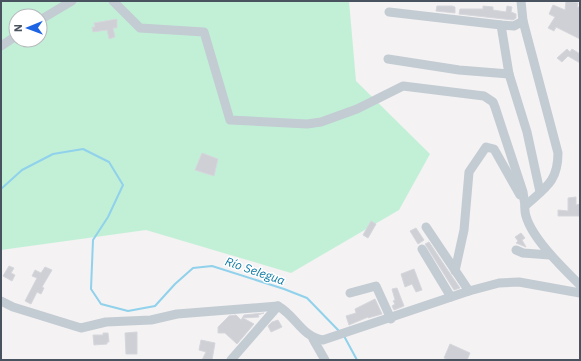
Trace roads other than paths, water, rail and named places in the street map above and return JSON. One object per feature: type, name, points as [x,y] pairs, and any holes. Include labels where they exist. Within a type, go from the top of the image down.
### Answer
[{"type":"street","points":[[48,15],[72,1]]},
{"type":"street","points":[[113,1],[140,28],[204,32],[230,120],[307,124],[321,122],[357,109],[403,86],[484,96],[493,102],[524,192],[524,215],[550,255],[580,285]]},
{"type":"street","points":[[521,1],[523,21],[558,153],[553,180],[524,204]]},
{"type":"street","points":[[389,12],[514,26],[523,21]]},
{"type":"street","points":[[501,25],[509,74],[527,132],[540,192]]},
{"type":"street","points":[[388,59],[459,70],[509,74]]},
{"type":"street","points":[[455,271],[464,230],[468,172],[486,147],[494,149],[524,204]]},
{"type":"street","points":[[426,227],[468,291]]},
{"type":"street","points":[[422,249],[451,297]]},
{"type":"street","points":[[516,250],[523,253],[550,255]]},
{"type":"street","points":[[314,339],[323,340],[391,319],[468,291],[499,283],[519,282],[580,293]]},
{"type":"street","points":[[350,293],[376,286],[391,319]]},
{"type":"street","points":[[1,301],[13,307],[81,328],[106,322],[151,320],[177,314],[278,306],[286,311],[314,339],[325,360]]},
{"type":"street","points":[[231,360],[278,306]]},
{"type":"waterway","name":"Río Selegua","points":[[1,189],[22,170],[53,154],[83,149],[109,162],[123,185],[108,217],[93,240],[91,289],[101,304],[128,311],[155,306],[175,284],[193,268],[212,266],[307,298],[340,332]]},
{"type":"waterway","name":"Río Selegua","points":[[344,336],[357,360]]}]
